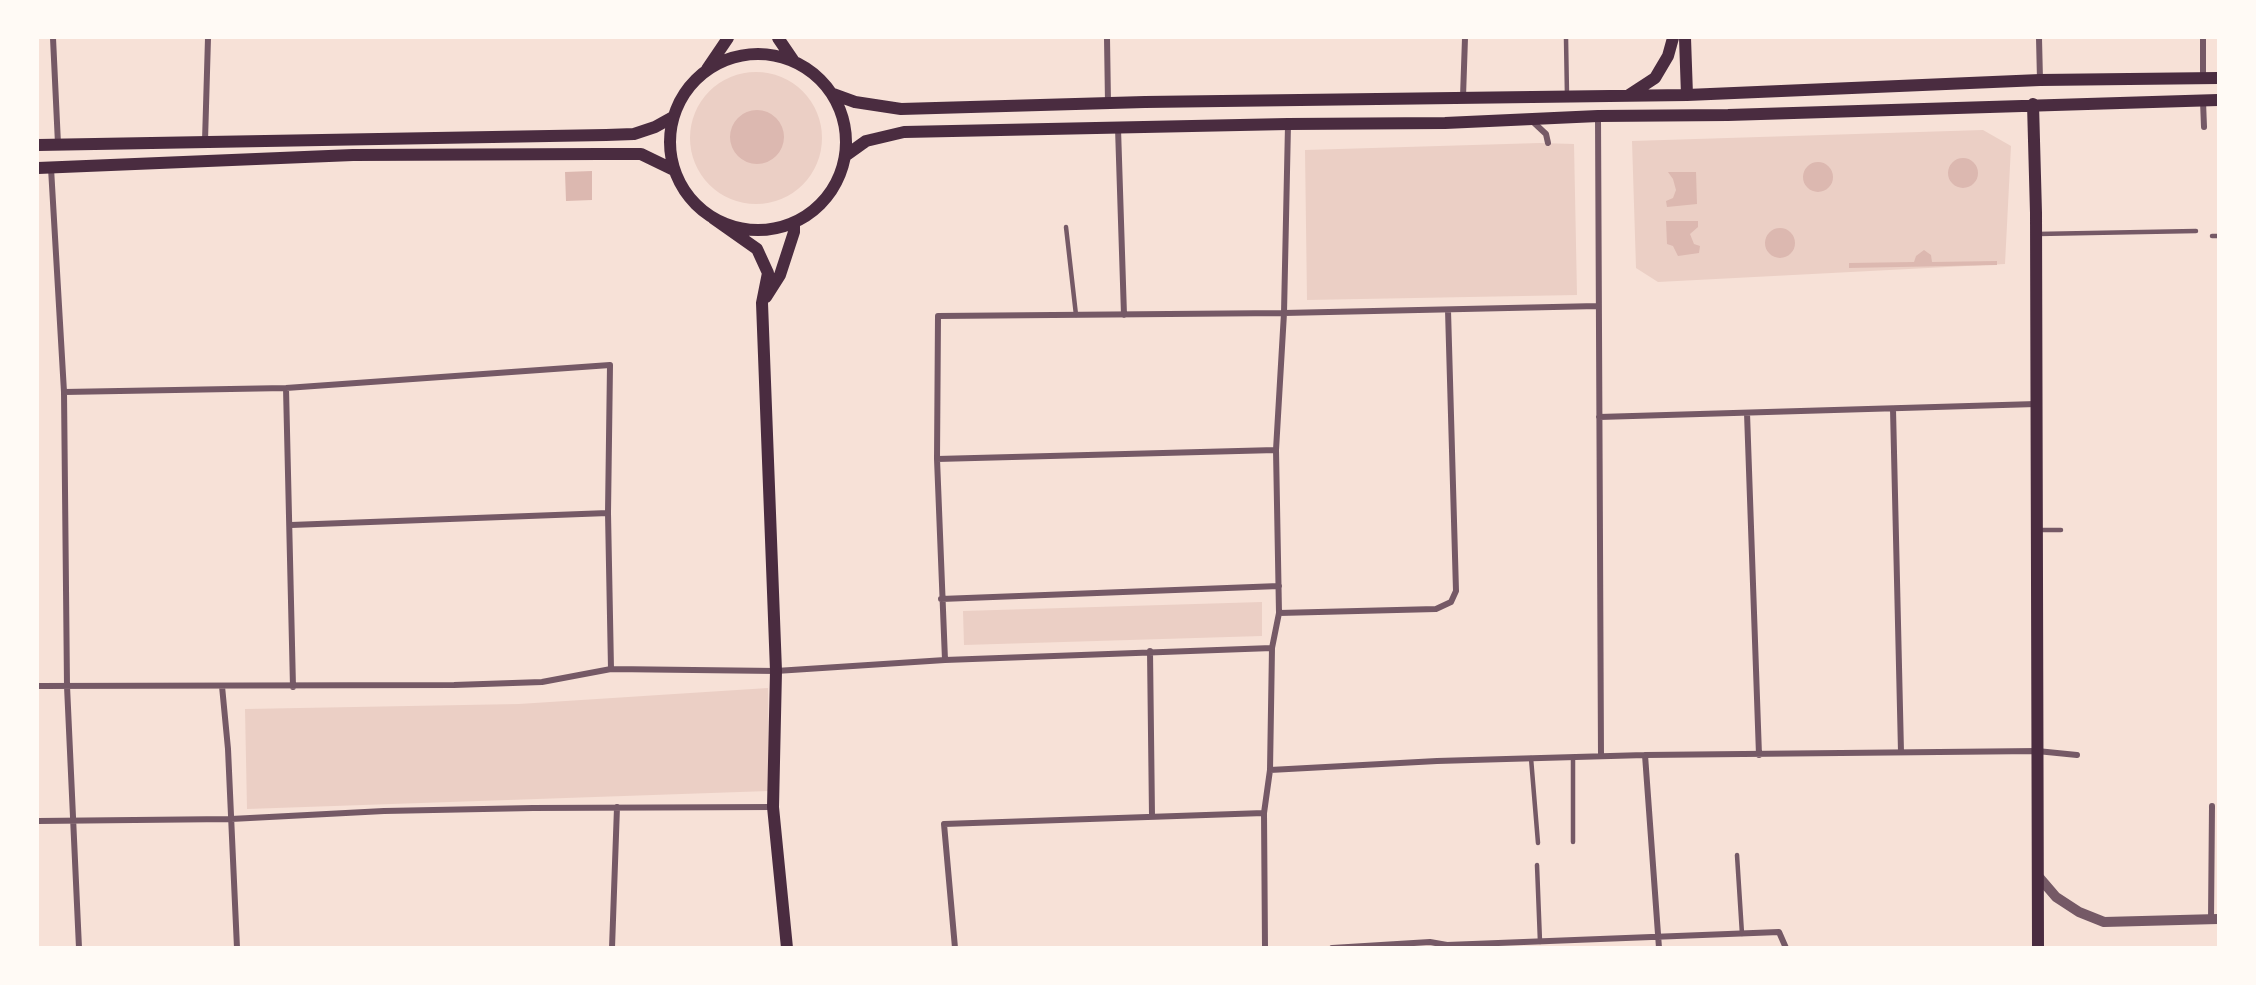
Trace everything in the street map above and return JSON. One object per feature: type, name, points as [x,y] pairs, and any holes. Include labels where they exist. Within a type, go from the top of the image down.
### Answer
[{"type":"main road","points":[[728,38],[706,70],[692,84],[673,117],[670,144],[674,170],[683,189],[696,205],[757,249],[768,273],[762,303],[776,671],[773,807],[787,948]]},
{"type":"main road","points":[[778,38],[793,60]]},
{"type":"main road","points":[[1629,95],[1654,78],[1668,56],[1673,38]]},
{"type":"main road","points":[[1685,38],[1687,95]]},
{"type":"main road","points":[[706,70],[727,59],[749,54],[773,55],[793,60],[811,71],[833,94],[844,119],[847,135],[845,156],[839,178],[828,196],[812,212],[794,223],[774,229],[753,230],[732,226],[713,218]]},
{"type":"main road","points":[[833,94],[855,102],[901,109],[1108,102],[1687,95],[2040,80],[2218,78]]},
{"type":"main road","points":[[845,156],[866,141],[891,133],[1288,124],[1445,123],[1598,116],[1728,115],[2218,100]]},
{"type":"main road","points":[[2033,104],[2036,234],[2038,948]]},
{"type":"main road","points":[[38,145],[634,134],[655,127],[673,117]]},
{"type":"main road","points":[[38,168],[353,155],[641,154],[674,170]]},
{"type":"main road","points":[[762,303],[780,275],[794,232],[794,223]]},
{"type":"street","points":[[53,38],[58,144]]},
{"type":"street","points":[[205,141],[208,38]]},
{"type":"street","points":[[1107,38],[1108,102]]},
{"type":"street","points":[[1463,97],[1465,38]]},
{"type":"street","points":[[2039,38],[2040,80]]},
{"type":"street","points":[[2203,38],[2203,78]]},
{"type":"street","points":[[2203,100],[2204,127]]},
{"type":"street","points":[[1598,116],[1601,756]]},
{"type":"street","points":[[1530,119],[1546,134],[1548,143]]},
{"type":"street","points":[[1265,948],[1264,813],[1270,770],[1272,648],[1279,613],[1276,450],[1284,313],[1288,124]]},
{"type":"street","points":[[1118,128],[1124,315]]},
{"type":"street","points":[[51,168],[64,392],[67,686],[79,948]]},
{"type":"street","points":[[945,660],[937,459],[938,316],[1284,313],[1598,306]]},
{"type":"street","points":[[1279,613],[1436,609],[1451,602],[1456,591],[1448,310]]},
{"type":"street","points":[[64,392],[286,388],[610,365],[608,513],[611,669]]},
{"type":"street","points":[[286,388],[293,687]]},
{"type":"street","points":[[1599,417],[2036,404]]},
{"type":"street","points":[[1893,409],[1901,752]]},
{"type":"street","points":[[1747,413],[1759,754]]},
{"type":"street","points":[[937,459],[1276,450]]},
{"type":"street","points":[[291,525],[608,513]]},
{"type":"street","points":[[941,599],[1279,586]]},
{"type":"street","points":[[38,686],[293,687],[542,682],[611,669],[776,671],[945,660],[1272,648]]},
{"type":"street","points":[[1150,651],[1152,816]]},
{"type":"street","points":[[222,686],[237,948]]},
{"type":"street","points":[[1270,770],[1645,755],[2037,751],[2077,755]]},
{"type":"street","points":[[1645,755],[1659,948]]},
{"type":"street","points":[[2038,876],[2056,897],[2071,907],[2104,922],[2215,919],[2212,806]]},
{"type":"street","points":[[612,948],[617,807]]},
{"type":"street","points":[[38,821],[231,819],[384,811],[773,807]]},
{"type":"street","points":[[955,948],[944,824],[1264,813]]},
{"type":"street","points":[[1332,948],[1430,942],[1447,946],[1779,932],[1786,948]]},
{"type":"lane","points":[[1566,38],[1567,96]]},
{"type":"lane","points":[[1066,227],[1076,315]]},
{"type":"lane","points":[[2036,234],[2196,231]]},
{"type":"lane","points":[[2211,236],[2218,236]]},
{"type":"lane","points":[[2036,530],[2061,530]]},
{"type":"lane","points":[[1573,842],[1574,757]]},
{"type":"lane","points":[[1531,758],[1538,843]]},
{"type":"lane","points":[[1737,855],[1742,934]]},
{"type":"lane","points":[[1538,865],[1540,942]]},
{"type":"shaded area","points":[[756,72],[781,77],[803,91],[817,113],[822,138],[817,163],[803,185],[781,199],[756,204],[731,199],[709,185],[695,163],[690,138],[695,113],[709,91],[731,77]]},
{"type":"shaded area","points":[[757,110],[767,112],[776,118],[782,127],[784,137],[782,147],[776,156],[767,162],[757,164],[747,162],[738,156],[732,147],[730,137],[732,127],[738,118],[747,112]]},
{"type":"shaded area","points":[[1983,130],[2011,146],[2005,264],[1658,282],[1636,268],[1632,141]]},
{"type":"shaded area","points":[[1574,144],[1577,295],[1307,300],[1305,150]]},
{"type":"shaded area","points":[[1963,158],[1974,162],[1978,173],[1974,184],[1963,188],[1952,184],[1948,173],[1952,162]]},
{"type":"shaded area","points":[[1818,162],[1829,166],[1833,177],[1829,188],[1818,192],[1807,188],[1803,177],[1807,166]]},
{"type":"shaded area","points":[[592,171],[592,200],[566,201],[565,172]]},
{"type":"shaded area","points":[[1668,172],[1696,172],[1697,204],[1667,207],[1666,201],[1673,198],[1676,190]]},
{"type":"shaded area","points":[[1666,221],[1698,221],[1698,227],[1690,234],[1694,244],[1700,246],[1699,253],[1678,256],[1673,246],[1667,244]]},
{"type":"shaded area","points":[[1780,228],[1791,232],[1795,243],[1791,254],[1780,258],[1769,254],[1765,243],[1769,232]]},
{"type":"shaded area","points":[[1924,250],[1931,255],[1932,262],[1997,261],[1997,265],[1849,268],[1849,263],[1914,262],[1916,256]]},
{"type":"shaded area","points":[[1262,602],[1262,636],[964,645],[963,611]]},
{"type":"shaded area","points":[[768,688],[769,791],[247,809],[245,709],[519,704]]}]
